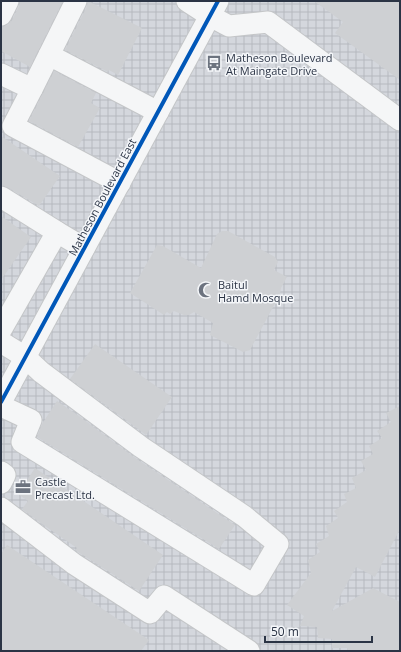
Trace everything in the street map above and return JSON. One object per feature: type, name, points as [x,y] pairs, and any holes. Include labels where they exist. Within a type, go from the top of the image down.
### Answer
[{"type":"street","points":[[1,15],[8,1]]},
{"type":"street","points":[[76,1],[13,126],[120,183]]},
{"type":"street","points":[[186,1],[214,9],[229,26],[268,22],[400,120]]},
{"type":"street","name":"Matheson Boulevard East","points":[[1,402],[214,9]]},
{"type":"street","points":[[49,55],[158,112]]},
{"type":"street","points":[[1,74],[32,88]]},
{"type":"street","points":[[1,197],[84,248]]},
{"type":"street","points":[[1,330],[57,232]]},
{"type":"street","points":[[1,342],[26,357],[42,372],[141,447],[244,516],[278,544],[254,585],[22,442],[31,420],[1,406]]},
{"type":"street","points":[[1,472],[5,475],[1,483]]},
{"type":"street","points":[[1,508],[74,564],[150,613],[164,596],[249,651]]},
{"type":"shaded area","points":[[1,1],[400,1],[400,651],[1,651]]},
{"type":"building","points":[[20,1],[63,1],[30,67],[1,51],[1,29],[2,27],[8,25],[12,20]]},
{"type":"building","points":[[88,1],[142,28],[118,75],[109,70],[108,72],[65,50],[87,6]]},
{"type":"building","points":[[314,1],[400,1],[400,80],[335,33],[343,22]]},
{"type":"building","points":[[54,71],[96,93],[91,103],[100,108],[78,147],[29,121]]},
{"type":"building","points":[[1,136],[60,176],[39,206],[1,185]]},
{"type":"building","points":[[1,216],[31,237],[1,280]]},
{"type":"building","name":"Baitul Hamd Mosque","points":[[222,231],[228,231],[275,257],[278,262],[274,270],[287,277],[281,288],[280,294],[250,350],[243,352],[210,335],[213,323],[194,312],[189,315],[184,315],[174,311],[170,314],[167,312],[164,315],[130,293],[157,245],[163,246],[201,268],[217,234]]},
{"type":"building","points":[[95,344],[172,397],[146,435],[70,379]]},
{"type":"building","points":[[57,401],[134,457],[235,525],[219,549],[37,437],[42,424]]},
{"type":"building","points":[[400,406],[400,529],[375,577],[356,567],[332,611],[373,588],[400,602],[400,651],[348,651],[347,648],[332,648],[332,639],[318,638],[317,627],[300,626],[304,616],[287,605],[311,573],[308,560],[320,552],[316,544],[329,536],[326,526],[338,518],[334,511],[347,502],[344,494],[356,488],[352,478],[366,470],[361,461],[373,454],[369,446],[382,438],[377,431],[391,422],[386,413]]},
{"type":"building","points":[[35,468],[163,555],[139,591],[75,550],[77,548],[22,509],[28,501],[18,494]]},
{"type":"building","points":[[7,545],[149,640],[141,651],[1,651],[1,554]]},
{"type":"cycle path","points":[[1,402],[218,1]]},
{"type":"place","name":"Matheson Boulevard At Maingate Drive","points":[[214,63]]},
{"type":"place","name":"Baitul Hamd Mosque","points":[[206,290]]},
{"type":"place","name":"Castle Precast Ltd.","points":[[23,487]]}]
